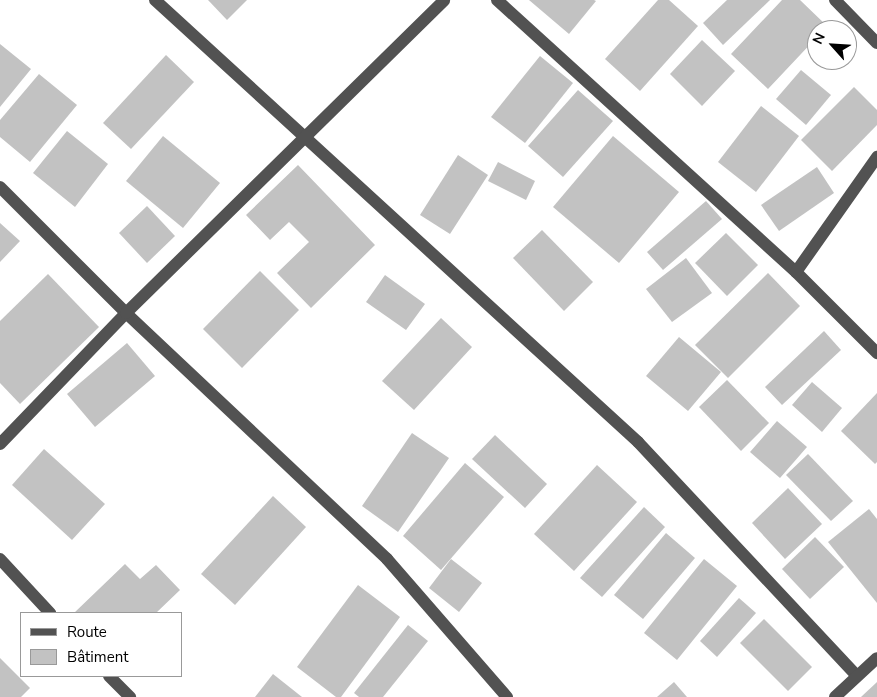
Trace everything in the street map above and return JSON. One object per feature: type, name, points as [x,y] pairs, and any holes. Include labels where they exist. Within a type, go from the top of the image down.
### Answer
[{"type":"street","points":[[155,0],[304,139],[638,442],[857,676]]},
{"type":"street","points":[[0,444],[126,314],[444,0]]},
{"type":"street","points":[[497,0],[796,272],[877,353]]},
{"type":"street","points":[[835,0],[877,42]]},
{"type":"street","points":[[796,272],[877,157]]},
{"type":"street","points":[[0,187],[126,314],[387,559],[507,697]]},
{"type":"street","points":[[0,559],[49,612]]},
{"type":"street","points":[[835,697],[877,658]]},
{"type":"street","points":[[111,677],[130,697]]},
{"type":"building","points":[[208,0],[247,0],[227,20]]},
{"type":"building","points":[[529,0],[594,0],[596,1],[569,34]]},
{"type":"building","points":[[658,0],[669,0],[698,26],[640,91],[605,59]]},
{"type":"building","points":[[727,0],[770,0],[723,45],[703,23]]},
{"type":"building","points":[[782,0],[800,0],[821,20],[807,20],[807,48],[768,89],[731,54]]},
{"type":"building","points":[[702,40],[735,71],[702,106],[670,74]]},
{"type":"building","points":[[0,44],[31,69],[0,107]]},
{"type":"building","points":[[166,55],[194,82],[131,149],[103,123]]},
{"type":"building","points":[[540,56],[573,83],[525,143],[491,117]]},
{"type":"building","points":[[801,70],[831,95],[806,125],[776,99]]},
{"type":"building","points":[[39,74],[77,105],[30,162],[0,137],[0,120]]},
{"type":"building","points":[[854,87],[877,110],[877,125],[832,171],[801,140]]},
{"type":"building","points":[[578,90],[613,121],[563,177],[528,146]]},
{"type":"building","points":[[761,106],[799,136],[756,192],[718,162]]},
{"type":"building","points":[[67,131],[108,164],[75,207],[33,173]]},
{"type":"building","points":[[163,136],[220,183],[183,228],[126,181]]},
{"type":"building","points":[[613,136],[679,192],[619,263],[553,207]]},
{"type":"building","points":[[458,155],[488,175],[450,234],[420,215]]},
{"type":"building","points":[[498,162],[535,181],[526,200],[488,181]]},
{"type":"building","points":[[298,165],[375,245],[311,308],[277,273],[309,242],[289,222],[270,240],[246,215]]},
{"type":"building","points":[[817,167],[834,193],[779,231],[761,205]]},
{"type":"building","points":[[706,201],[722,219],[663,270],[647,252]]},
{"type":"building","points":[[147,206],[175,236],[147,263],[119,233]]},
{"type":"building","points":[[0,223],[20,241],[0,262]]},
{"type":"building","points":[[542,230],[593,282],[564,311],[513,258]]},
{"type":"building","points":[[726,233],[758,265],[727,296],[695,263]]},
{"type":"building","points":[[686,258],[712,293],[672,322],[646,289]]},
{"type":"building","points":[[260,271],[299,310],[242,368],[203,329]]},
{"type":"building","points":[[768,273],[800,306],[728,378],[695,345]]},
{"type":"building","points":[[48,274],[99,327],[20,404],[0,383],[0,321]]},
{"type":"building","points":[[385,275],[425,304],[406,330],[366,302]]},
{"type":"building","points":[[441,318],[472,347],[414,410],[382,381]]},
{"type":"building","points":[[824,331],[841,350],[782,405],[765,387]]},
{"type":"building","points":[[679,337],[721,372],[688,411],[646,376]]},
{"type":"building","points":[[127,343],[155,376],[95,427],[67,394]]},
{"type":"building","points":[[727,380],[769,423],[741,451],[699,407]]},
{"type":"building","points":[[812,382],[842,408],[822,432],[792,405]]},
{"type":"building","points":[[877,393],[877,462],[875,464],[841,431]]},
{"type":"building","points":[[777,421],[807,447],[780,478],[750,452]]},
{"type":"building","points":[[412,433],[449,458],[398,532],[362,506]]},
{"type":"building","points":[[495,435],[547,484],[525,508],[472,459]]},
{"type":"building","points":[[44,449],[105,504],[72,540],[12,485]]},
{"type":"building","points":[[808,454],[853,501],[831,521],[786,475]]},
{"type":"building","points":[[465,463],[504,497],[441,570],[403,536]]},
{"type":"building","points":[[597,465],[637,502],[574,571],[534,534]]},
{"type":"building","points":[[788,488],[822,524],[785,559],[752,523]]},
{"type":"building","points":[[273,496],[306,527],[235,605],[201,574]]},
{"type":"building","points":[[644,507],[665,527],[602,597],[580,578]]},
{"type":"building","points":[[869,509],[877,519],[877,603],[828,542]]},
{"type":"building","points":[[666,533],[695,558],[643,619],[614,595]]},
{"type":"building","points":[[815,537],[844,567],[810,599],[782,569]]},
{"type":"building","points":[[451,559],[482,583],[459,612],[429,588]]},
{"type":"building","points":[[704,559],[737,586],[677,660],[644,633]]},
{"type":"building","points":[[125,564],[140,579],[156,565],[180,590],[157,612],[75,612]]},
{"type":"building","points":[[358,585],[400,617],[341,697],[336,697],[297,667]]},
{"type":"building","points":[[739,598],[756,613],[717,657],[700,641]]},
{"type":"building","points":[[764,619],[812,667],[788,691],[740,643]]},
{"type":"building","points":[[408,625],[428,641],[383,697],[359,697],[354,693]]},
{"type":"building","points":[[0,658],[30,688],[21,697],[0,697]]},
{"type":"building","points":[[273,674],[302,697],[255,697]]},
{"type":"building","points":[[674,682],[687,697],[657,697]]},
{"type":"building","points":[[877,682],[877,697],[861,697]]}]
